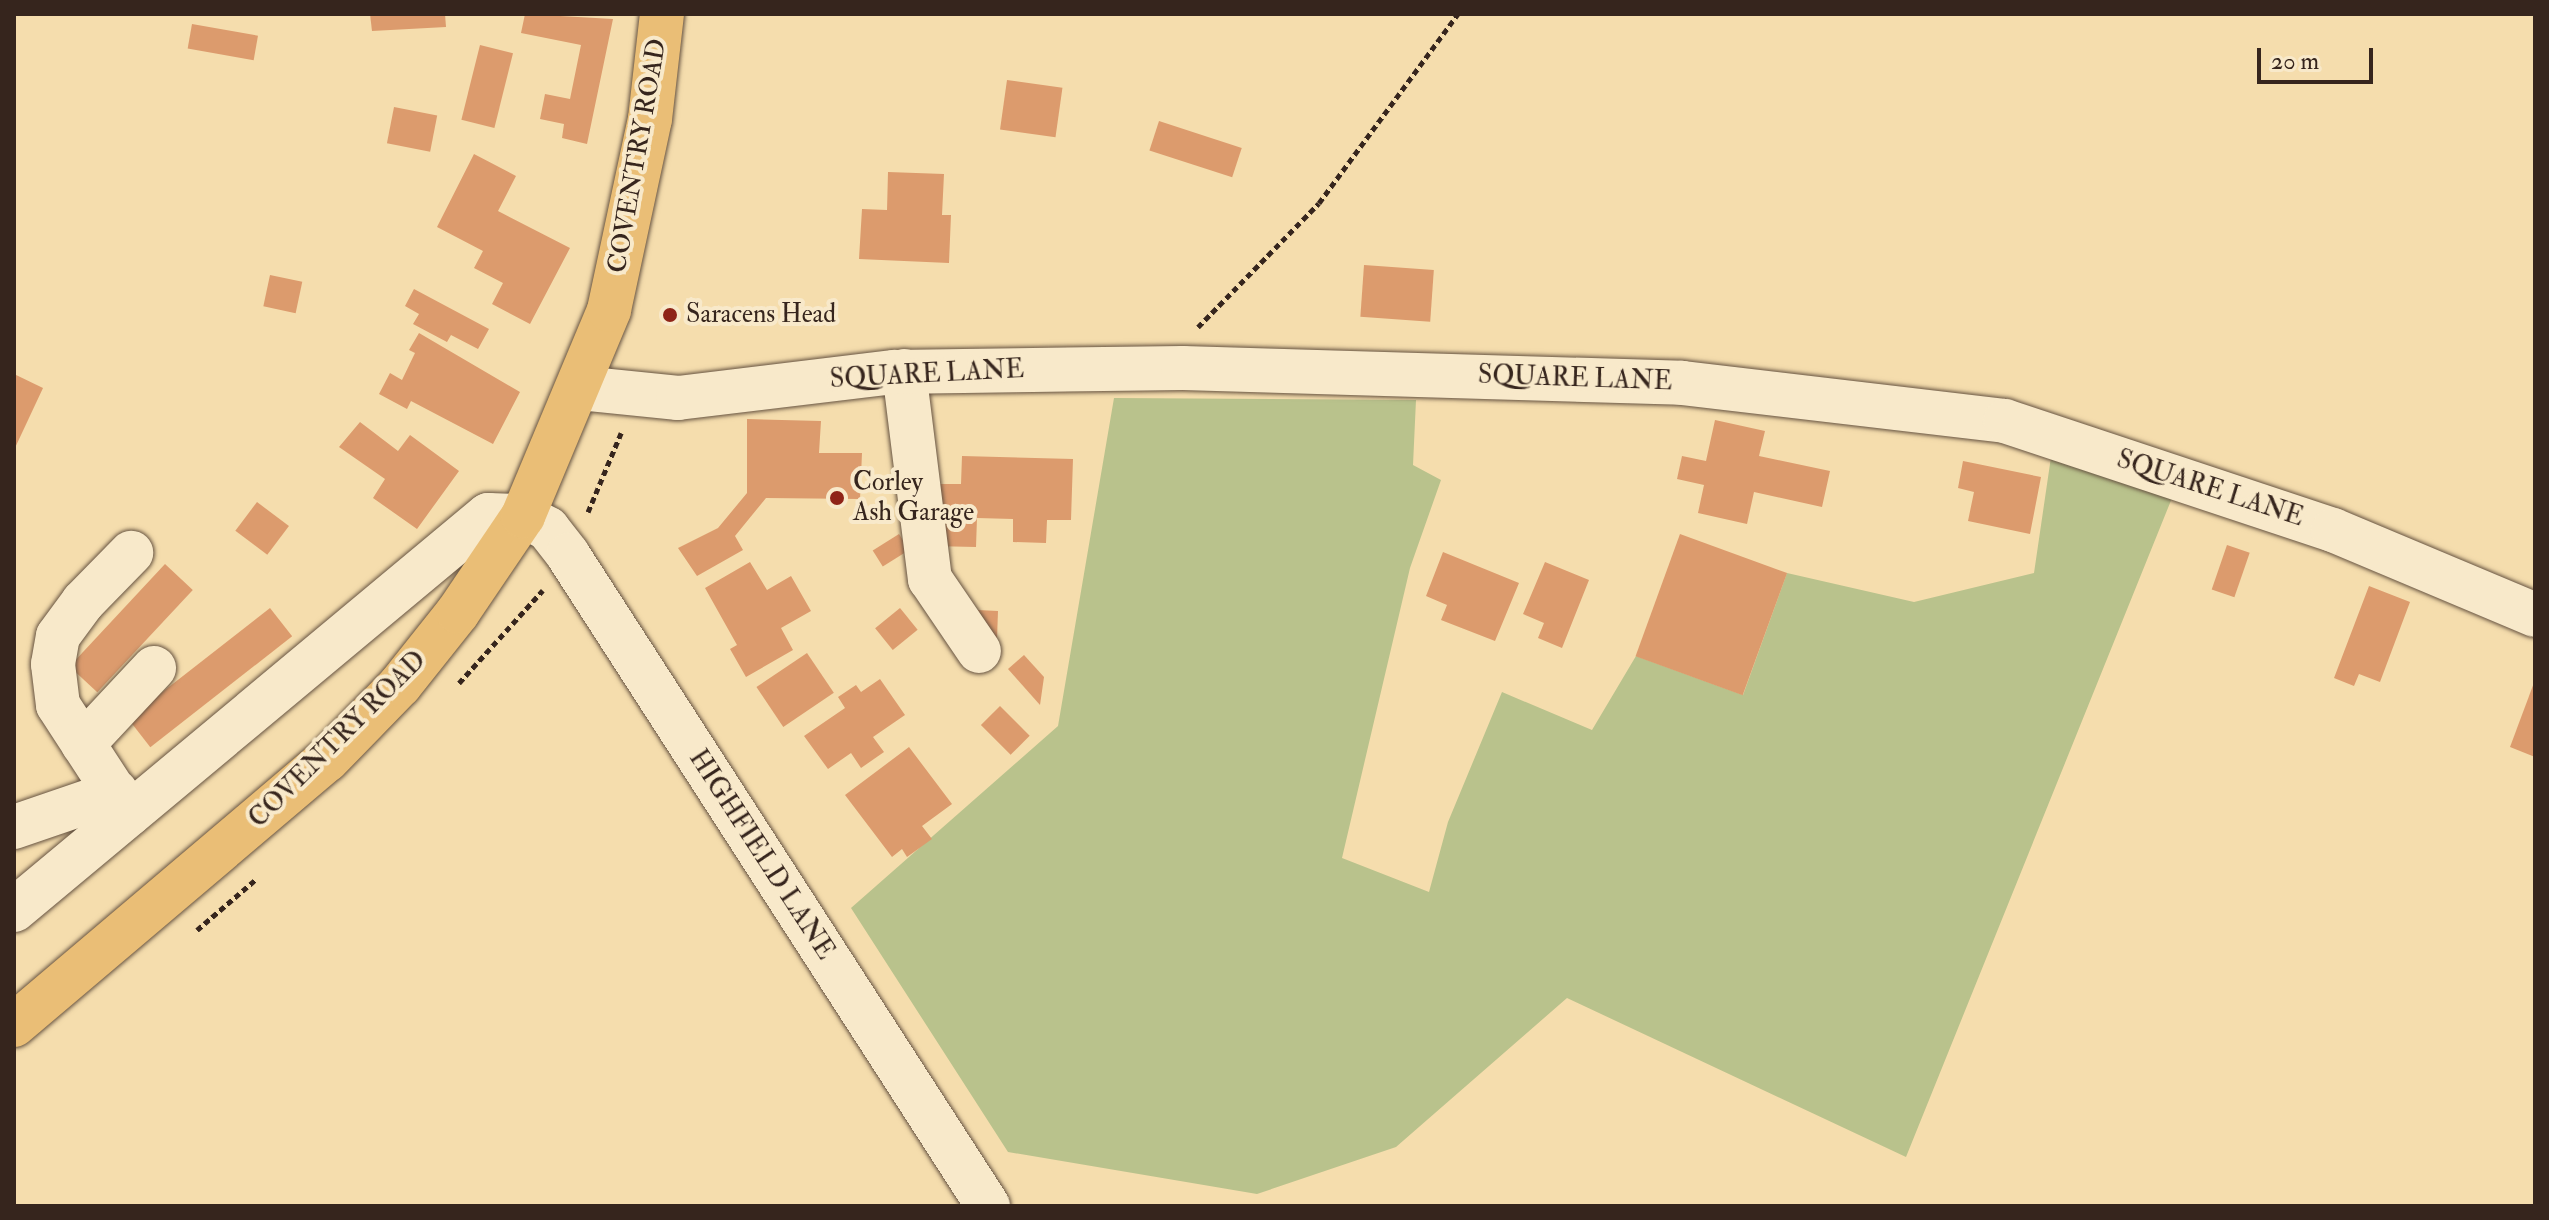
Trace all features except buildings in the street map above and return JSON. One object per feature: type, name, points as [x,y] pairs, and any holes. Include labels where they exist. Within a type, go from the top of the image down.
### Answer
[{"type":"main road","name":"COVENTRY ROAD","points":[[14,1025],[327,760],[400,685],[449,624],[523,516],[580,388],[627,242],[650,119],[662,14]]},
{"type":"street","name":"SQUARE LANE","points":[[580,388],[604,394],[678,398],[904,371],[1183,368],[1682,383],[2005,421],[2333,530],[2535,615]]},
{"type":"street","points":[[904,371],[930,579],[979,651]]},
{"type":"street","points":[[14,910],[123,803],[488,515],[523,516]]},
{"type":"street","name":"HIGHFIELD LANE","points":[[523,516],[548,529],[568,555],[988,1206]]},
{"type":"street","points":[[123,803],[58,705],[53,664],[58,636],[83,602],[131,553]]},
{"type":"street","points":[[83,744],[154,668]]},
{"type":"street","points":[[14,827],[123,803]]},
{"type":"path","points":[[1183,368],[1189,337],[1319,203],[1458,14]]},
{"type":"green space","points":[[1114,398],[1416,400],[1413,465],[1441,480],[1410,568],[1342,858],[1429,892],[1448,822],[1502,692],[1592,730],[1636,656],[1743,695],[1787,573],[1914,602],[2034,573],[2051,457],[2172,498],[1906,1157],[1567,998],[1396,1147],[1257,1194],[1008,1152],[851,908],[1058,726]]},
{"type":"place","name":"Saracens Head","points":[[670,315]]},
{"type":"place","name":"Corley Ash Garage","points":[[837,498]]}]
